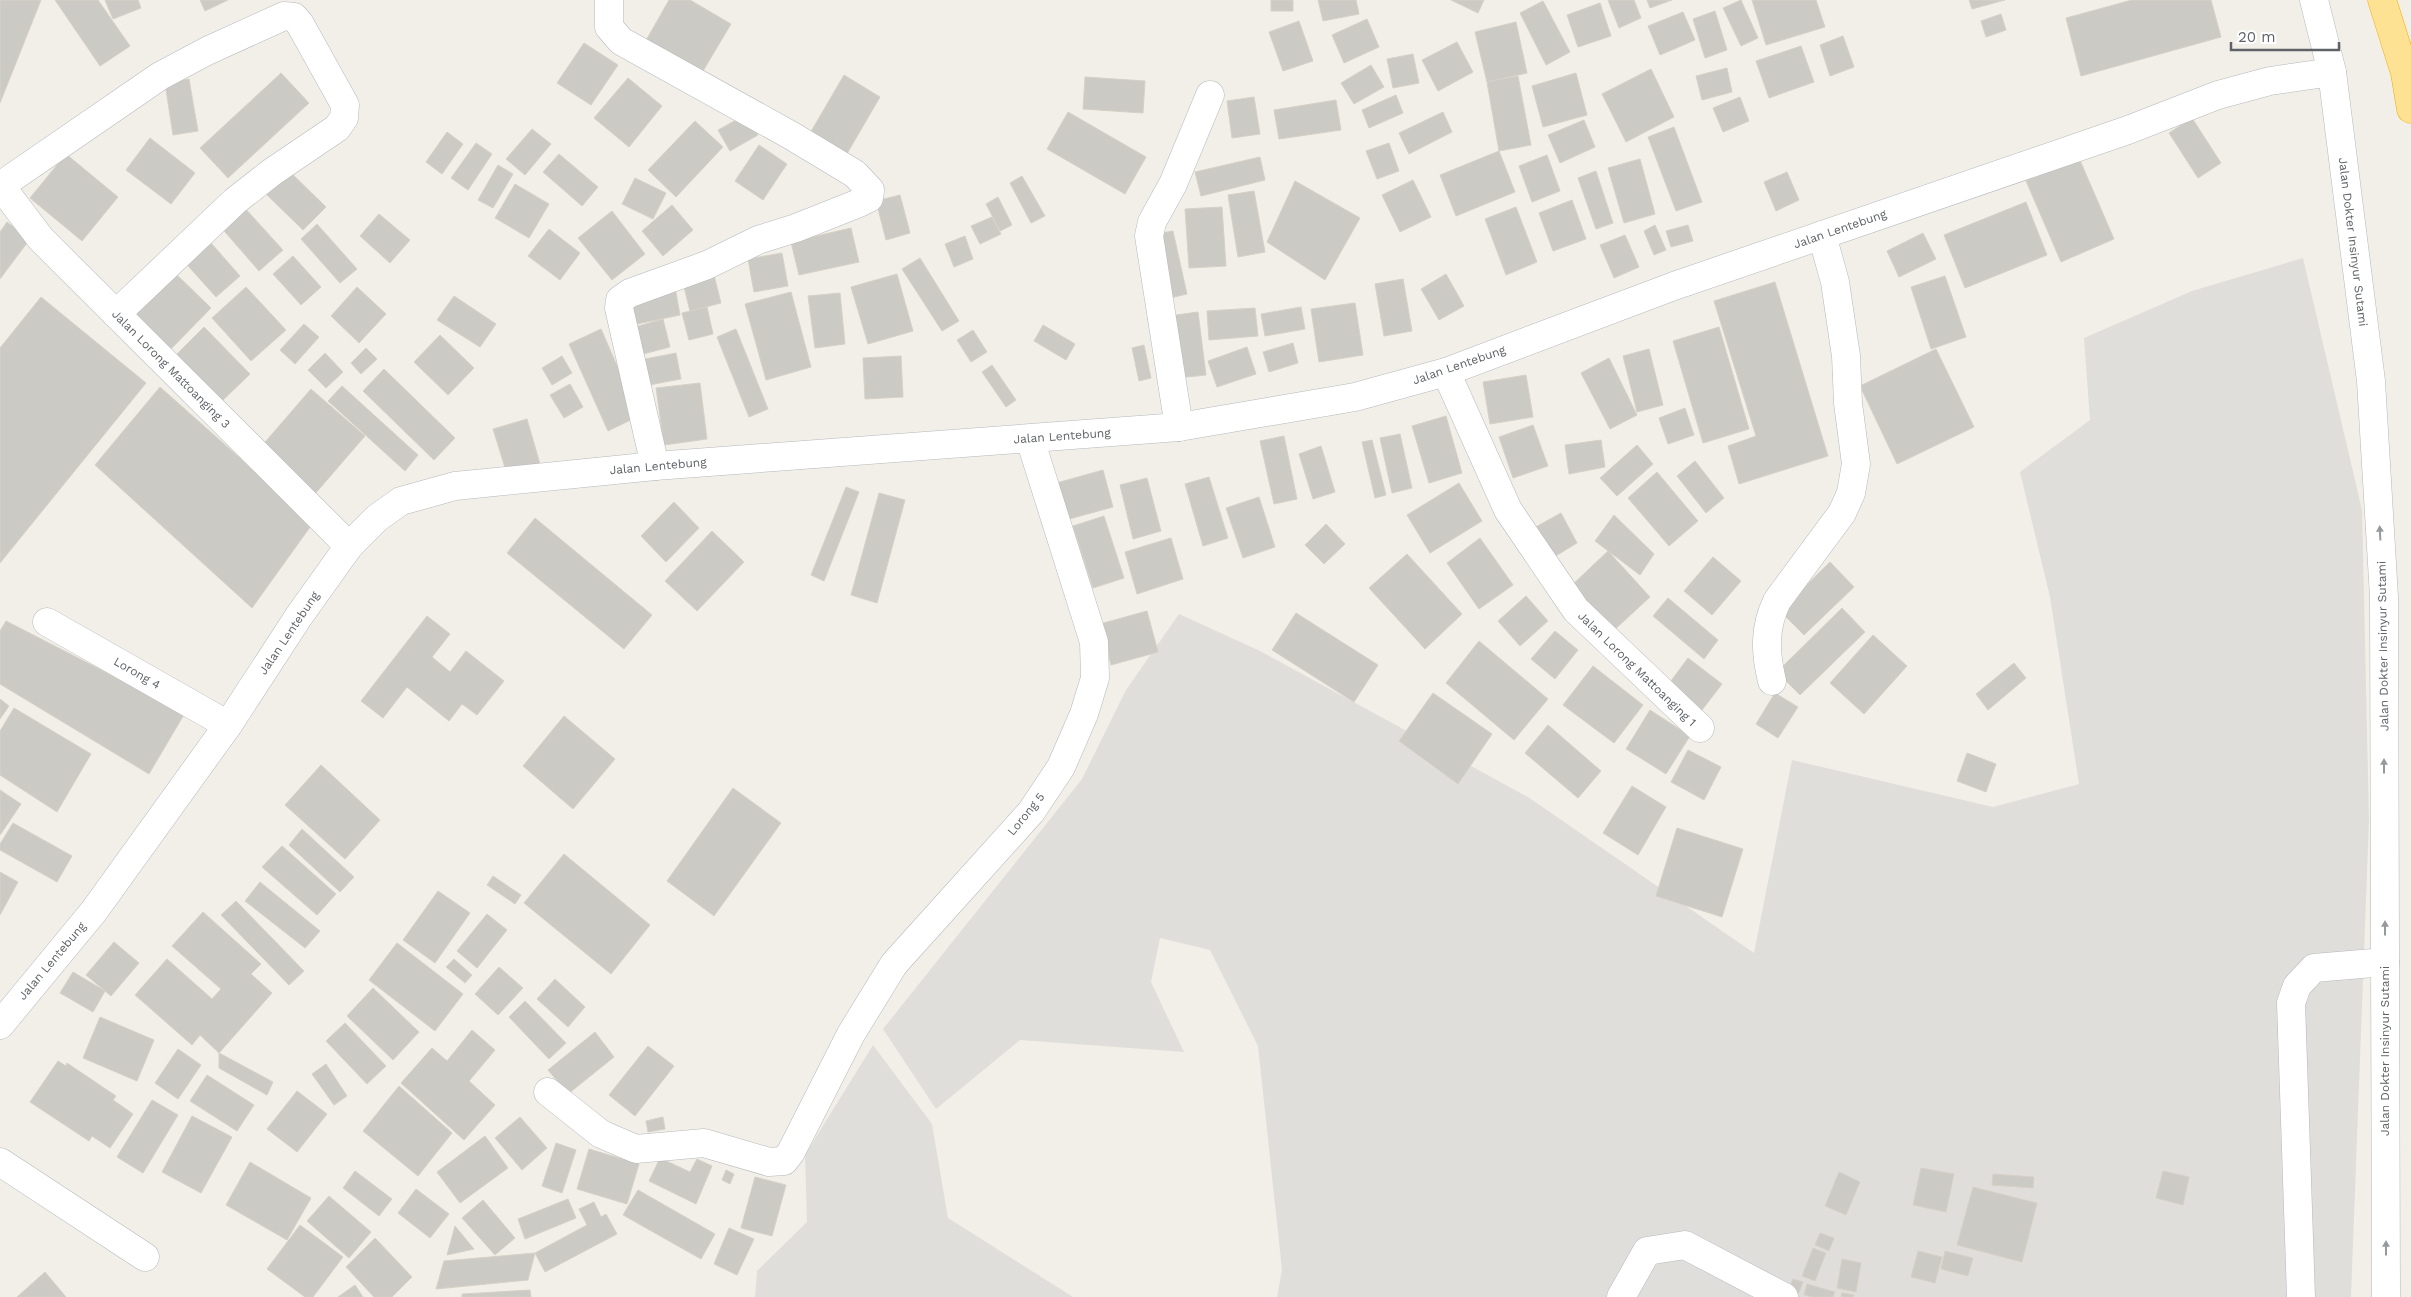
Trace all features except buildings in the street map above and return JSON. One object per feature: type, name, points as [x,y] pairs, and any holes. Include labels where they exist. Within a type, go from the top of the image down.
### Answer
[{"type":"highway","points":[[2382,0],[2405,73],[2411,108]]},
{"type":"street","points":[[609,0],[609,27],[621,41],[792,136],[855,174],[870,190],[869,198],[859,203],[796,228],[758,240],[707,265],[630,293],[620,300],[619,308],[655,466]]},
{"type":"street","name":"Jalan Dokter Insinyur Sutami","points":[[2314,0],[2332,72],[2371,381],[2384,597],[2386,1297]]},
{"type":"street","points":[[0,186],[160,76],[207,51],[284,16],[294,17],[300,24],[345,106],[344,118],[332,132],[272,172],[235,202],[116,314]]},
{"type":"street","name":"Jalan Lentebung","points":[[0,1025],[94,911],[228,725],[299,616],[349,546],[377,518],[401,500],[455,486],[655,466],[1179,427],[1355,397],[1446,372],[1674,286],[2128,130],[2218,95],[2270,81],[2332,72]]},
{"type":"street","points":[[1179,427],[1150,236],[1152,222],[1172,184],[1210,95]]},
{"type":"street","name":"Jalan Lorong Mattoanging 3","points":[[0,186],[41,239],[349,546]]},
{"type":"street","points":[[1772,680],[1766,654],[1769,618],[1777,601],[1842,512],[1851,493],[1856,464],[1848,403],[1846,356],[1834,282],[1822,235]]},
{"type":"street","name":"Jalan Lorong Mattoanging 1","points":[[1446,372],[1508,510],[1576,610],[1700,728]]},
{"type":"street","name":"Lorong 5","points":[[548,1092],[602,1134],[636,1149],[704,1143],[769,1162],[784,1161],[798,1142],[851,1034],[894,964],[1031,812],[1061,767],[1084,714],[1095,678],[1094,642],[1030,439]]},
{"type":"street","name":"Lorong 4","points":[[47,622],[228,725]]},
{"type":"street","points":[[2302,1297],[2291,1003],[2297,986],[2314,968],[2385,962]]},
{"type":"street","points":[[0,1162],[144,1257]]},
{"type":"street","points":[[1621,1297],[1647,1251],[1685,1245],[1784,1297]]},
{"type":"shaded area","points":[[2303,258],[2362,510],[2369,820],[2351,1297],[1277,1297],[1282,1270],[1258,1046],[1210,950],[1160,938],[1151,982],[1184,1052],[1020,1040],[936,1109],[883,1029],[1082,779],[1126,690],[1179,614],[1258,650],[1528,797],[1754,953],[1792,760],[1993,807],[2079,784],[2050,597],[2020,472],[2090,420],[2084,338],[2192,291]]},
{"type":"shaded area","points":[[873,1045],[932,1124],[948,1218],[1073,1297],[755,1297],[757,1271],[807,1222],[805,1155]]}]
